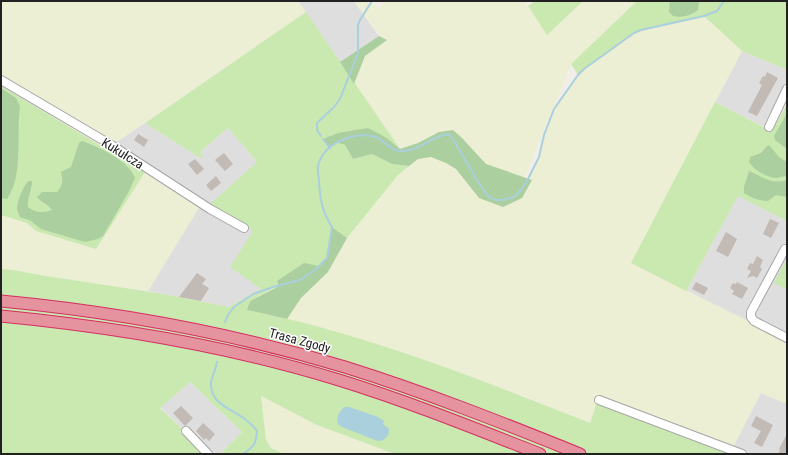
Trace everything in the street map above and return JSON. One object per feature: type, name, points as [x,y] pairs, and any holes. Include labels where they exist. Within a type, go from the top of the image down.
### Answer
[{"type":"highway","name":"Trasa Zgody","points":[[1,301],[73,309],[149,320],[235,337],[270,346],[345,367],[394,383],[580,454]]},
{"type":"highway","points":[[1,316],[48,320],[146,335],[188,342],[266,360],[340,380],[390,397],[540,454]]},
{"type":"street","name":"Kukułcza","points":[[1,80],[113,146],[210,209],[244,228]]},
{"type":"street","points":[[769,127],[787,89]]},
{"type":"street","points":[[785,249],[751,312],[751,317],[754,321],[787,338]]},
{"type":"street","points":[[599,400],[742,454]]},
{"type":"street","points":[[186,431],[208,454]]},
{"type":"street","points":[[562,447],[576,454]]},
{"type":"shaded area","points":[[298,1],[354,1],[379,36],[340,62]]},
{"type":"shaded area","points":[[742,51],[787,70],[787,81],[763,126],[715,102]]},
{"type":"shaded area","points":[[145,123],[200,158],[200,152],[228,128],[258,163],[253,231],[261,289],[229,307],[148,291],[202,202],[115,143]]},
{"type":"shaded area","points":[[738,195],[785,220],[787,217],[787,340],[686,291]]},
{"type":"shaded area","points":[[190,382],[242,432],[220,454],[209,454],[160,407]]},
{"type":"shaded area","points":[[761,393],[785,403],[787,400],[787,454],[745,454],[732,449]]},
{"type":"green space","points":[[1,1],[298,1],[306,12],[115,143],[1,76]]},
{"type":"green space","points":[[354,1],[367,1],[379,8],[385,1],[524,1],[547,35],[583,1],[637,1],[571,64],[524,178],[486,164],[453,130],[439,132],[418,143],[400,149],[354,84],[365,56],[387,40],[379,36]]},
{"type":"green space","points":[[535,1],[583,1],[547,35],[528,6]]},
{"type":"green space","points":[[637,1],[787,1],[787,70],[742,51],[704,16],[641,30],[634,33],[578,75],[571,64]]},
{"type":"green space","points":[[670,1],[699,1],[698,10],[686,16],[673,16],[669,12]]},
{"type":"green space","points":[[306,12],[400,149],[387,138],[338,133],[324,140],[330,148],[337,142],[345,145],[353,159],[372,154],[392,164],[409,166],[398,175],[347,238],[332,227],[327,258],[319,266],[277,281],[279,285],[250,301],[248,310],[309,324],[380,345],[486,382],[590,423],[599,396],[745,454],[395,454],[317,425],[261,396],[266,440],[271,448],[284,454],[220,454],[242,432],[190,382],[160,408],[209,454],[1,454],[1,269],[158,293],[229,307],[261,289],[230,267],[253,231],[209,205],[257,162],[228,128],[200,152],[203,156],[200,158],[145,123]]},
{"type":"green space","points":[[704,16],[742,51],[631,263],[787,340],[787,400],[785,403],[761,393],[732,449],[599,396],[590,423],[527,397],[404,353],[309,324],[287,319],[301,298],[328,272],[347,238],[398,175],[418,159],[431,157],[456,169],[479,198],[531,180],[528,179],[539,157],[544,135],[554,109],[584,69],[634,33],[641,30]]},
{"type":"green space","points":[[379,36],[387,40],[365,56],[354,84],[340,62]]},
{"type":"green space","points":[[1,86],[145,172],[96,249],[36,231],[27,223],[1,215]]},
{"type":"green space","points":[[1,88],[16,98],[20,106],[18,166],[16,178],[7,199],[1,198]]},
{"type":"green space","points":[[715,102],[772,131],[787,104],[787,217],[785,220],[738,196],[686,291],[631,263]]},
{"type":"green space","points":[[787,113],[787,149],[775,140],[774,136]]},
{"type":"green space","points":[[368,128],[387,138],[400,149],[418,143],[439,132],[453,130],[486,164],[532,180],[522,198],[503,207],[479,198],[456,169],[431,157],[418,159],[409,166],[392,164],[372,154],[353,159],[345,145],[336,142],[330,148],[323,139],[338,133]]},
{"type":"green space","points":[[82,141],[113,155],[127,166],[135,178],[103,236],[98,239],[85,242],[41,229],[31,221],[20,217],[17,208],[19,198],[25,186],[29,181],[32,181],[28,207],[39,212],[52,210],[37,197],[42,192],[57,192],[62,183],[61,172],[71,167],[79,143]]},
{"type":"green space","points":[[768,145],[779,157],[787,162],[787,176],[777,178],[769,177],[757,171],[749,162],[750,157],[761,153]]},
{"type":"green space","points":[[749,171],[763,178],[776,182],[787,180],[787,197],[776,195],[768,201],[765,201],[753,198],[744,193],[744,187]]},
{"type":"green space","points":[[145,172],[199,208],[148,291],[1,269],[1,215],[27,223],[36,231],[96,249]]},
{"type":"green space","points":[[332,227],[347,238],[328,272],[301,298],[287,319],[247,310],[250,301],[279,286],[277,281],[304,263],[319,266],[327,258]]},
{"type":"green space","points":[[787,258],[787,290],[774,283]]},
{"type":"green space","points":[[261,396],[317,425],[395,454],[284,454],[271,447],[266,440]]},
{"type":"water","points":[[344,407],[349,407],[378,417],[384,421],[383,424],[389,429],[385,439],[378,441],[338,424],[337,419],[339,413]]},
{"type":"building","points":[[767,72],[778,78],[757,116],[748,112],[762,85],[759,83],[763,76],[765,77]]},
{"type":"building","points":[[138,134],[148,140],[144,147],[134,140]]},
{"type":"building","points":[[224,153],[233,164],[225,171],[215,160]]},
{"type":"building","points":[[195,159],[204,169],[197,175],[188,164]]},
{"type":"building","points":[[216,176],[221,183],[211,191],[206,185]]},
{"type":"building","points":[[770,219],[779,223],[771,238],[763,234]]},
{"type":"building","points":[[726,232],[737,239],[728,257],[716,251]]},
{"type":"building","points":[[757,256],[763,260],[760,267],[762,269],[757,278],[753,276],[747,278],[751,271],[747,269],[750,263],[753,264]]},
{"type":"building","points":[[197,273],[206,279],[202,284],[209,288],[201,301],[179,297]]},
{"type":"building","points":[[696,282],[708,288],[704,295],[692,289]]},
{"type":"building","points":[[737,282],[748,288],[742,299],[732,294],[734,291],[730,288],[733,283],[736,284]]},
{"type":"building","points":[[181,406],[193,418],[185,426],[173,413]]},
{"type":"building","points":[[756,416],[773,425],[762,447],[754,443],[761,431],[751,426]]},
{"type":"building","points":[[203,423],[215,434],[209,441],[206,438],[204,440],[196,431]]},
{"type":"building","points":[[787,434],[787,454],[778,454],[779,449]]},
{"type":"waterway","points":[[321,136],[317,130],[317,123],[334,107],[340,99],[358,53],[358,25],[372,1]]},
{"type":"waterway","points":[[225,322],[234,307],[253,294],[300,280],[315,270],[327,258],[332,227],[322,205],[318,166],[326,151],[339,141],[355,136],[372,136],[380,139],[395,150],[404,151],[416,148],[438,137],[449,134],[488,196],[495,200],[514,197],[521,190],[528,179],[539,157],[544,135],[554,109],[584,69],[634,33],[641,30],[704,16],[717,11],[724,1]]},
{"type":"waterway","points":[[323,139],[330,148]]},
{"type":"waterway","points":[[217,362],[211,383],[214,397],[223,406],[241,416],[257,431],[254,445],[243,454]]}]
